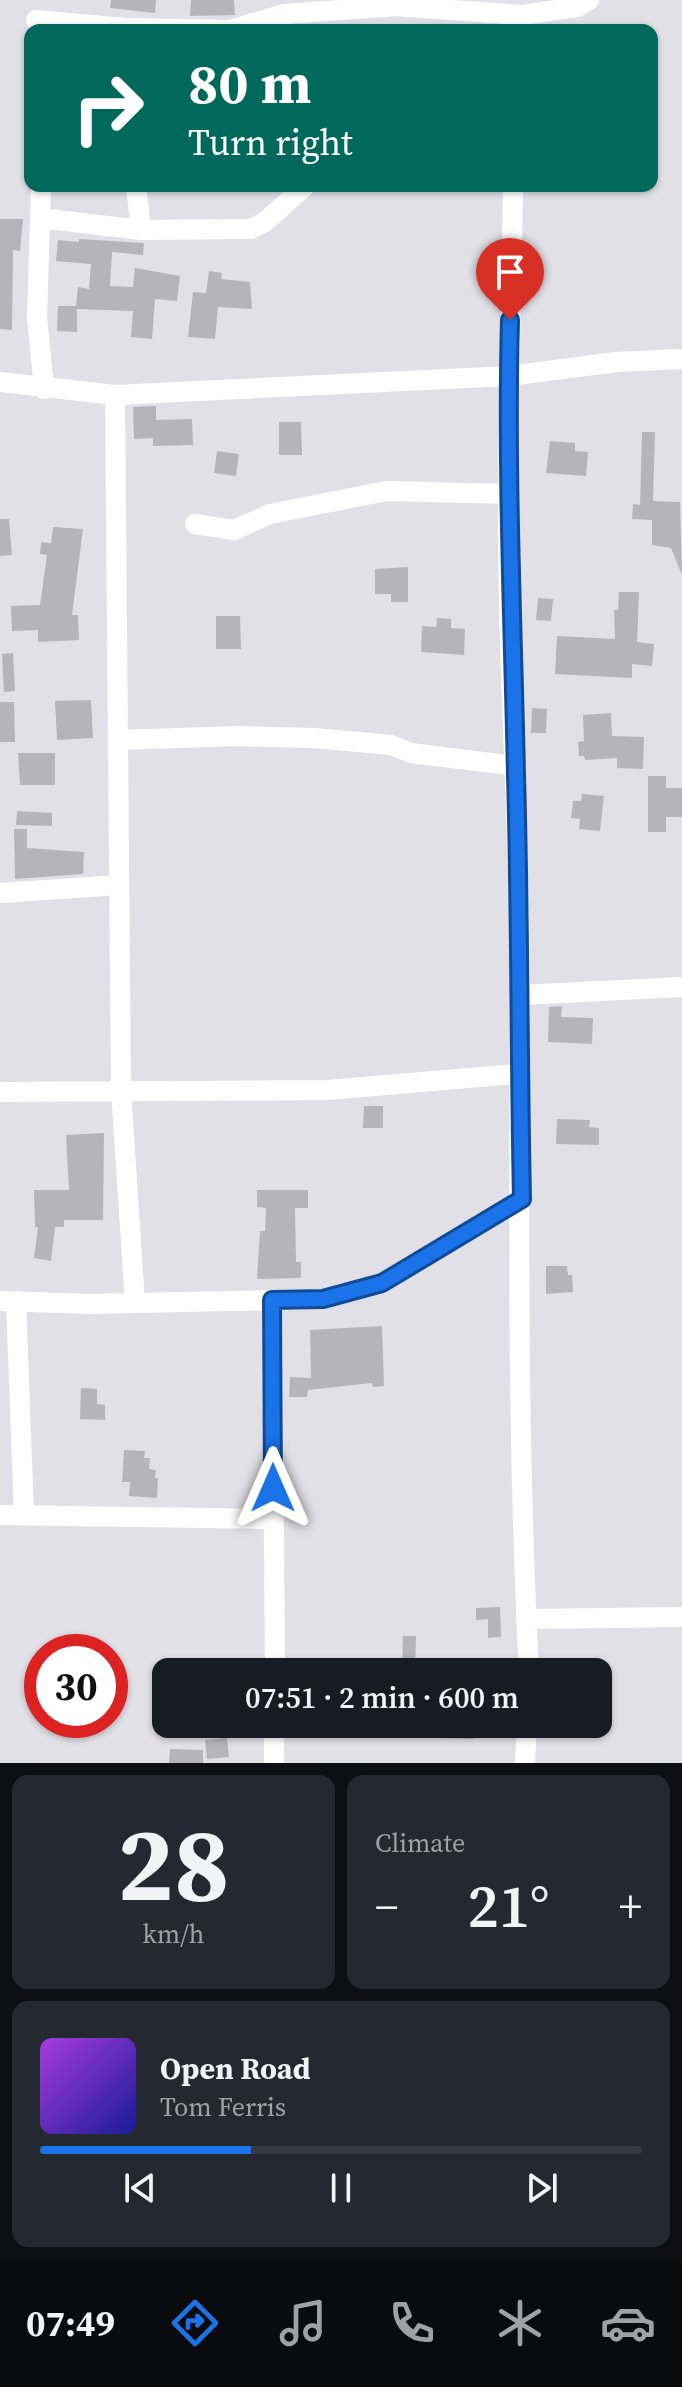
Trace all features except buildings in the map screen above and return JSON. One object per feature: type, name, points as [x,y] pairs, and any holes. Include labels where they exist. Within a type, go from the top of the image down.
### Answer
[{"type":"street","points":[[250,24],[284,14],[396,6],[522,15],[577,7],[589,0]]},
{"type":"street","points":[[34,17],[87,24]]},
{"type":"street","points":[[41,192],[37,317],[44,389]]},
{"type":"street","points":[[137,192],[141,230]]},
{"type":"street","points":[[40,218],[141,230],[251,229],[265,222],[298,192]]},
{"type":"street","points":[[513,192],[508,494],[520,995],[517,1074],[522,1199],[520,1416],[528,1658]]},
{"type":"street","points":[[0,382],[115,395],[509,376],[616,362],[682,359]]},
{"type":"street","points":[[115,395],[121,1090],[135,1303]]},
{"type":"street","points":[[195,524],[234,530],[270,514],[386,491],[508,494]]},
{"type":"street","points":[[118,740],[237,736],[314,738],[391,745],[411,753],[516,766]]},
{"type":"street","points":[[0,893],[119,885]]},
{"type":"street","points":[[520,995],[682,987]]},
{"type":"street","points":[[0,1092],[327,1090],[517,1074]]},
{"type":"street","points":[[24,1515],[8,1301],[135,1303],[323,1299],[382,1283],[522,1199]]},
{"type":"street","points":[[272,1300],[275,1658]]},
{"type":"street","points":[[0,1515],[274,1519]]},
{"type":"street","points":[[526,1619],[682,1617]]},
{"type":"street","points":[[274,1738],[274,1763]]},
{"type":"street","points":[[525,1763],[526,1738]]},
{"type":"route","points":[[273,1488],[272,1300],[323,1299],[382,1283],[522,1199],[517,1074],[520,995],[517,793],[509,607],[510,320]]}]
